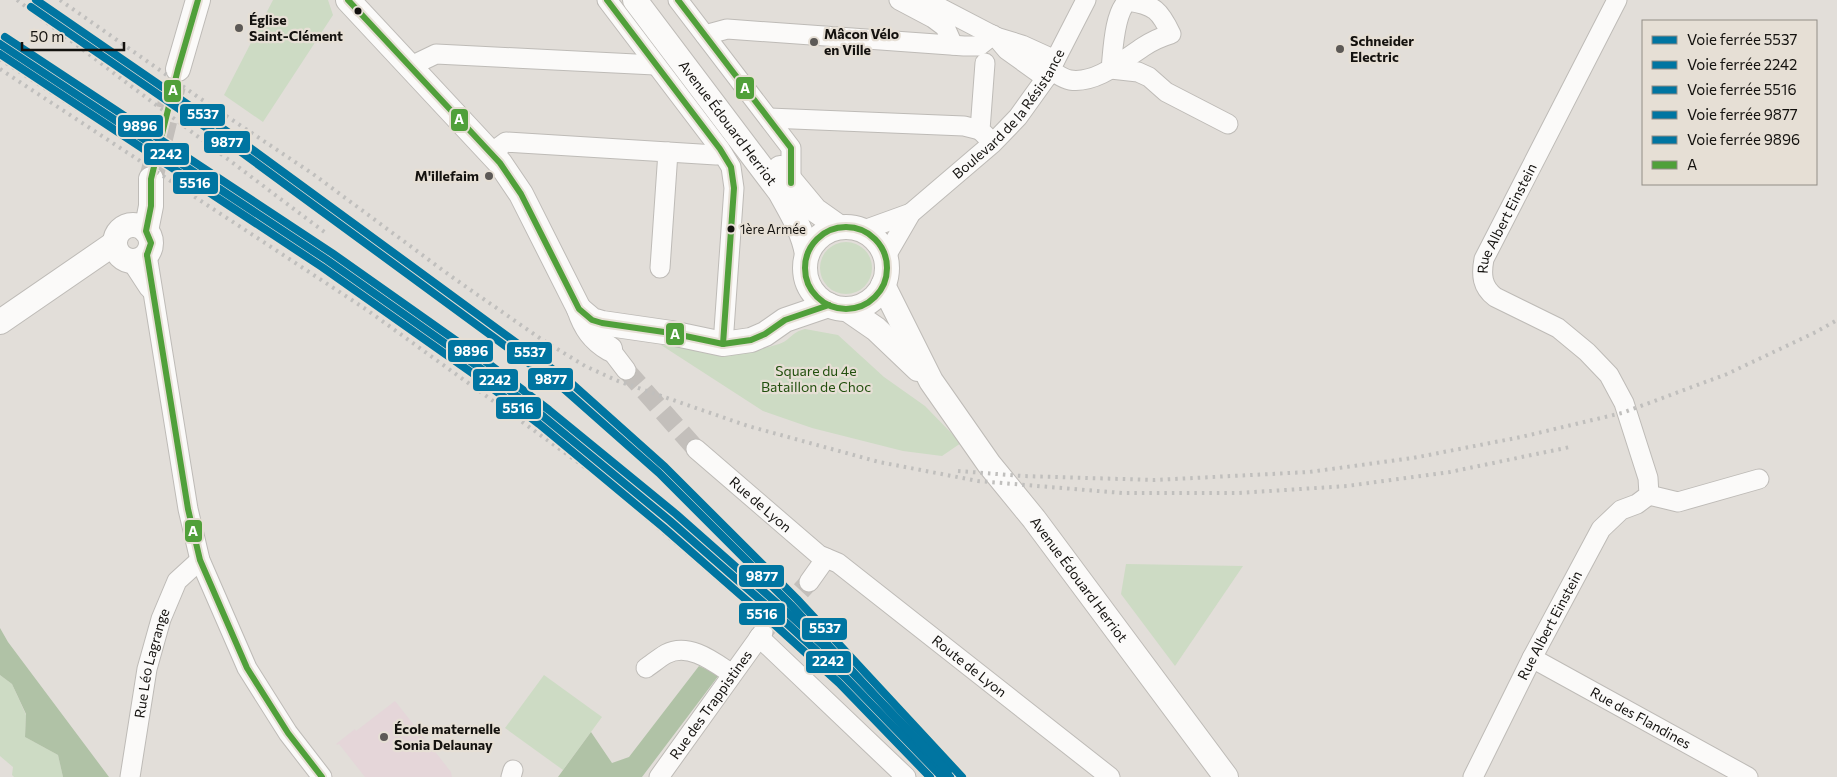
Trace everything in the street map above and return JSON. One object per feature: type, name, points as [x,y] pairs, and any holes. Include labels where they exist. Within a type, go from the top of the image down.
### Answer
[{"type":"main road","points":[[178,69],[198,0]]},
{"type":"main road","points":[[348,0],[491,152],[521,194],[579,309],[584,324],[598,342],[610,349],[671,333]]},
{"type":"main road","name":"Avenue Édouard Herriot","points":[[635,0],[780,192],[797,221],[807,254]]},
{"type":"main road","name":"Avenue Édouard Herriot","points":[[656,0],[792,183],[815,210],[839,226]]},
{"type":"main road","points":[[579,309],[592,320],[723,344],[751,340],[765,334],[785,320],[838,307],[858,307],[869,302],[877,295],[884,285],[887,271],[886,256],[881,245],[873,236],[864,230],[852,226],[839,226],[828,230],[819,236],[807,254],[805,266],[806,279],[815,294],[838,307]]},
{"type":"main road","points":[[0,322],[122,255],[151,243],[140,228],[120,230],[117,234],[122,255]]},
{"type":"main road","points":[[785,320],[806,279]]},
{"type":"main road","name":"Avenue Édouard Herriot","points":[[884,285],[931,382],[989,464],[1039,527],[1226,777]]},
{"type":"main road","name":"Avenue Édouard Herriot","points":[[838,307],[876,329],[931,382]]},
{"type":"main road","points":[[610,349],[613,336],[625,326]]},
{"type":"street","points":[[607,0],[731,167],[734,188],[723,344]]},
{"type":"street","points":[[678,0],[791,148],[792,183]]},
{"type":"street","points":[[899,0],[934,18],[945,27],[953,45]]},
{"type":"street","points":[[925,0],[994,36],[1022,45],[1050,69],[1068,80],[1080,81],[1112,69],[1144,46],[1171,34],[1161,14],[1156,10],[1128,1],[1124,4],[1119,14],[1112,69]]},
{"type":"street","name":"Boulevard de la Résistance","points":[[886,256],[911,213],[993,143],[1018,117],[1050,69],[1086,0]]},
{"type":"street","name":"Rue Albert Einstein","points":[[1473,777],[1532,658],[1601,529],[1621,510],[1637,504],[1648,495],[1648,478],[1624,403],[1609,375],[1587,352],[1558,328],[1495,297],[1487,291],[1481,272],[1484,259],[1617,0]]},
{"type":"street","points":[[705,35],[727,29],[978,46],[994,36]]},
{"type":"street","points":[[411,66],[436,54],[655,65]]},
{"type":"street","points":[[980,130],[985,63]]},
{"type":"street","points":[[1112,69],[1138,72],[1149,77],[1166,92],[1228,124]]},
{"type":"street","points":[[769,118],[964,126],[980,130],[993,143]]},
{"type":"street","points":[[491,152],[506,142],[723,154]]},
{"type":"street","points":[[660,268],[668,152]]},
{"type":"street","name":"Boulevard de la Résistance","points":[[864,230],[911,213]]},
{"type":"street","points":[[122,255],[154,295],[166,382],[186,499],[200,560],[247,668],[288,733],[322,777]]},
{"type":"street","points":[[610,349],[626,370]]},
{"type":"street","name":"Rue de Lyon","points":[[696,448],[788,529],[819,555],[826,558]]},
{"type":"street","points":[[1648,495],[1678,502],[1759,479]]},
{"type":"street","points":[[809,582],[826,558]]},
{"type":"street","name":"Route de Lyon","points":[[826,558],[838,563],[1110,777]]},
{"type":"street","name":"Rue Léo Lagrange","points":[[130,777],[147,669],[161,620],[178,581],[200,560]]},
{"type":"street","name":"Rue des Trappistines","points":[[660,777],[761,635],[906,777]]},
{"type":"street","points":[[646,668],[667,653],[681,650],[704,655],[732,674]]},
{"type":"street","name":"Rue des Flandines","points":[[1532,658],[1748,777]]},
{"type":"shaded area","name":"École maternelle Sonia Delaunay","points":[[395,701],[451,772],[452,777],[365,777],[339,744],[336,744]]},
{"type":"green space","points":[[273,0],[328,0],[333,15],[263,122],[224,95]]},
{"type":"green space","points":[[841,242],[851,242],[860,246],[868,254],[872,268],[868,282],[860,290],[851,294],[841,294],[832,290],[824,282],[820,273],[820,263],[824,254],[832,246]]},
{"type":"green space","name":"Square du 4e Bataillon de Choc","points":[[805,329],[838,335],[884,377],[925,406],[961,443],[942,456],[903,451],[812,428],[763,411],[661,345],[720,351],[750,350],[783,343],[797,332]]},
{"type":"green space","points":[[1126,564],[1243,566],[1175,666],[1121,594]]},
{"type":"green space","points":[[0,628],[8,642],[109,777],[63,777],[58,755],[25,737],[26,714],[12,684],[0,675]]},
{"type":"green space","points":[[699,666],[719,675],[642,777],[558,777],[591,732],[612,763],[629,757]]},
{"type":"green space","points":[[0,675],[12,684],[26,715],[25,737],[58,755],[63,777],[14,777],[12,775],[13,767],[0,756]]},
{"type":"green space","points":[[544,675],[602,717],[563,770],[505,728]]},
{"type":"tunnel","points":[[151,179],[178,69]]},
{"type":"tunnel","points":[[626,370],[696,449]]},
{"type":"tunnel","points":[[763,632],[809,582]]},
{"type":"railway","points":[[17,0],[327,234]]},
{"type":"railway","points":[[60,0],[198,97],[313,174],[452,277],[541,339],[585,366],[618,381],[748,426],[879,462],[978,481],[1122,493],[1239,493],[1347,486],[1450,472],[1570,447]]},
{"type":"railway","points":[[0,59],[226,206],[327,260]]},
{"type":"railway","points":[[0,69],[367,310],[604,481],[798,649],[934,777]]},
{"type":"railway","points":[[958,471],[1022,476],[1155,480],[1309,472],[1413,458],[1521,437],[1622,413],[1727,374],[1816,332],[1837,320]]},
{"type":"rail line","name":"5537","points":[[36,0],[238,139],[570,382],[665,467],[797,599],[962,777]]},
{"type":"rail line","name":"9877","points":[[31,7],[233,146],[564,389],[659,473],[791,605],[950,777]]},
{"type":"rail line","name":"9896","points":[[5,37],[332,253],[485,361],[549,410],[676,514],[788,613],[851,671],[948,771]]},
{"type":"rail line","name":"2242","points":[[0,44],[327,260],[480,368],[544,417],[670,521],[782,619],[845,677],[942,777]]},
{"type":"rail line","name":"5516","points":[[0,54],[322,267],[475,375],[539,424],[664,528],[776,626],[839,683],[930,777]]},
{"type":"transit line","name":"A","points":[[147,255],[151,243],[146,231],[151,206],[151,179],[178,69],[198,0]]},
{"type":"transit line","name":"A","points":[[348,0],[500,163],[521,194],[579,309],[592,320],[723,344],[751,340],[765,334],[785,320],[829,305]]},
{"type":"transit line","name":"A","points":[[607,0],[720,149],[731,167],[734,188],[723,344]]},
{"type":"transit line","name":"A","points":[[678,0],[791,148],[791,183]]},
{"type":"transit line","name":"A","points":[[846,227],[862,230],[875,239],[884,252],[887,268],[884,284],[875,297],[862,306],[846,309],[830,306],[817,297],[808,284],[805,268],[808,252],[817,239],[830,230],[846,227]]},
{"type":"transit line","name":"A","points":[[147,255],[188,509],[200,560],[247,668],[288,733],[322,777]]},
{"type":"place","name":"Église Saint-Clément","points":[[239,28]]},
{"type":"place","name":"Mâcon Vélo en Ville","points":[[814,42]]},
{"type":"place","name":"Schneider Electric","points":[[1340,49]]},
{"type":"place","name":"M'illefaim","points":[[489,176]]},
{"type":"place","name":"1ère Armée","points":[[731,229]]},
{"type":"place","name":"École maternelle Sonia Delaunay","points":[[384,737]]}]
